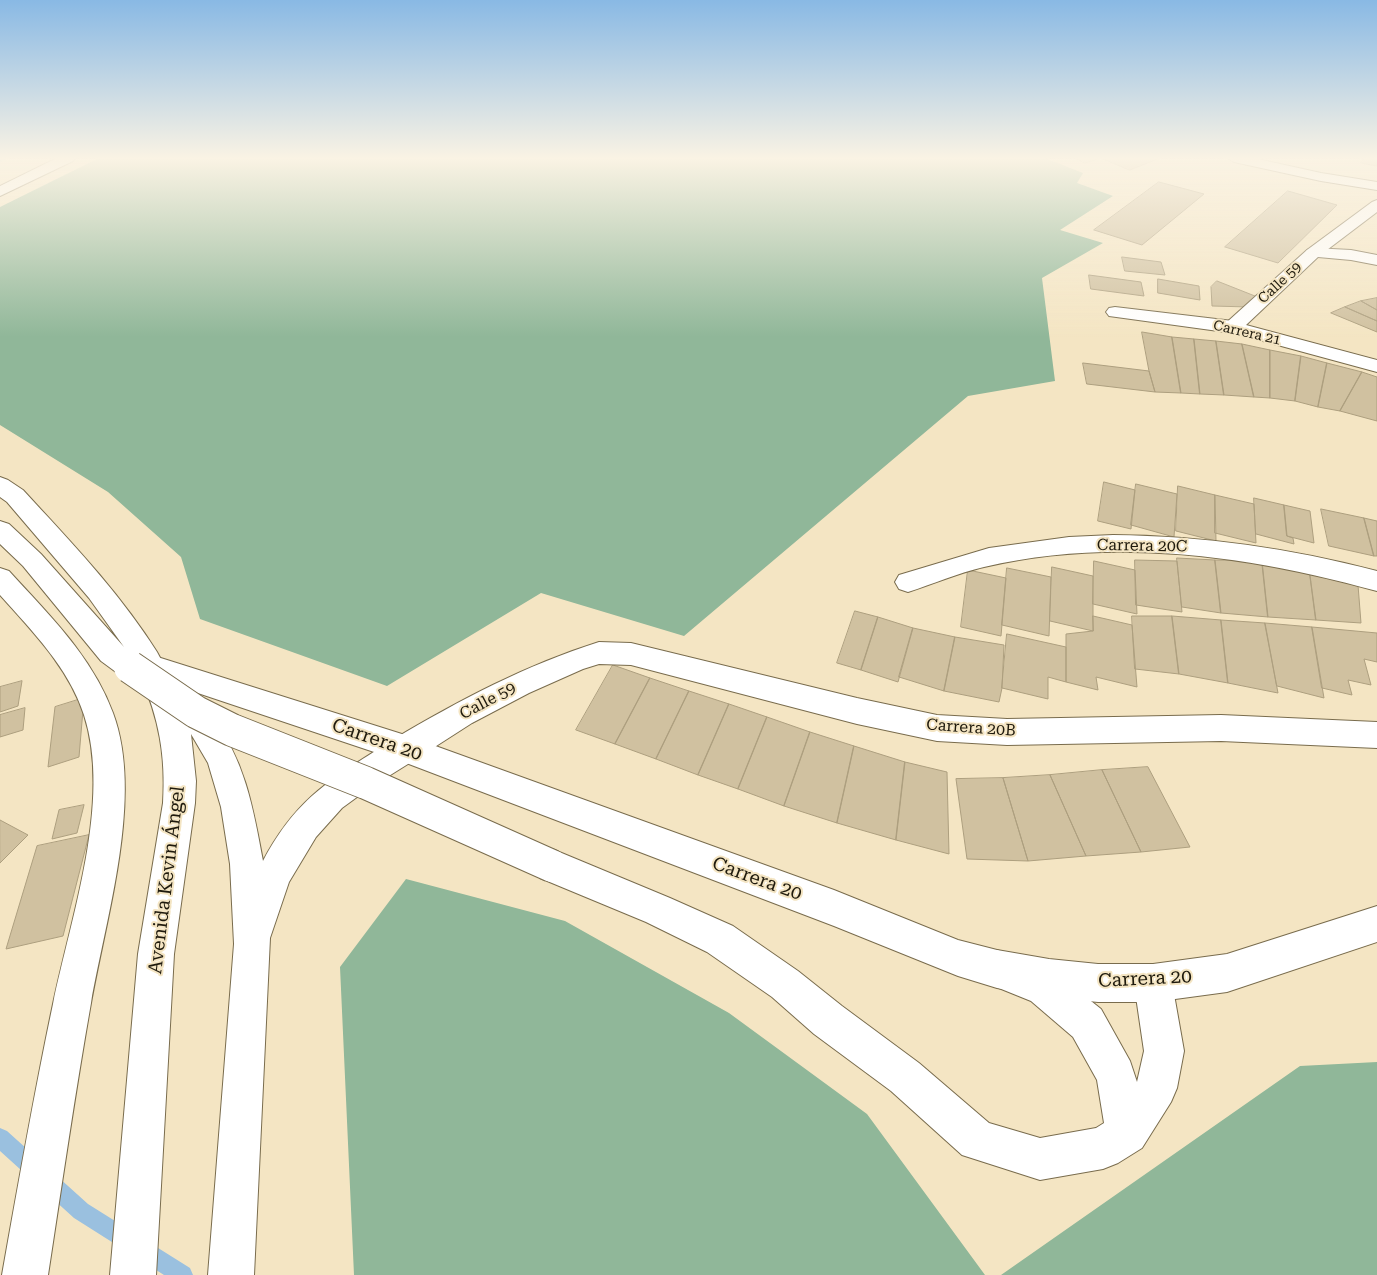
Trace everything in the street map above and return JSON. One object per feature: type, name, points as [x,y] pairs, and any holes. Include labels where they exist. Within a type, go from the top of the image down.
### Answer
[{"type":"main road","name":"Calle 59","points":[[1233,327],[1313,253],[1360,218]]},
{"type":"main road","points":[[1313,253],[1351,255],[1377,260]]},
{"type":"main road","name":"Carrera 21","points":[[1115,312],[1233,327],[1377,366]]},
{"type":"main road","name":"Avenida Kevin Ángel","points":[[0,485],[15,496],[105,598],[124,624],[144,669],[170,710],[177,745],[180,780],[175,840],[162,912],[154,980],[133,1275]]},
{"type":"main road","points":[[0,530],[32,560],[110,653],[144,669],[196,712],[232,730],[366,783],[552,866],[658,910],[720,939],[785,984],[828,1020],[905,1077],[977,1140],[1040,1159],[1103,1148],[1127,1133],[1157,1088],[1164,1051],[1152,983]]},
{"type":"main road","name":"Carrera 20C","points":[[908,582],[984,558],[1020,552],[1066,545],[1152,543],[1245,552],[1343,571],[1377,581]]},
{"type":"main road","points":[[0,578],[79,670],[92,693],[106,738],[110,798],[103,857],[72,1003],[25,1275]]},
{"type":"main road","name":"Carrera 20B","points":[[574,661],[600,653],[631,654],[857,711],[936,728],[1007,732],[1221,728],[1377,736]]},
{"type":"main road","name":"Calle 59","points":[[252,944],[262,906],[277,865],[301,829],[332,798],[405,749],[462,714],[511,689],[574,661]]},
{"type":"main road","points":[[144,669],[187,706],[212,740],[223,760],[235,800],[247,864],[252,944],[230,1275]]},
{"type":"main road","name":"Carrera 20","points":[[144,669],[405,749],[834,908],[958,958],[997,969],[1049,978],[1088,982],[1152,983],[1227,973],[1377,924]]},
{"type":"main road","points":[[997,969],[1044,987],[1087,1023],[1116,1075],[1127,1133]]},
{"type":"green space","points":[[0,218],[1079,218],[1060,230],[1103,243],[1042,278],[1055,381],[968,396],[684,636],[541,593],[387,686],[200,619],[181,557],[108,492],[0,425]]},
{"type":"green space","points":[[406,879],[565,921],[729,1013],[867,1114],[985,1275],[354,1275],[340,967]]},
{"type":"green space","points":[[1377,1062],[1377,1275],[1001,1275],[1300,1066]]},
{"type":"building","points":[[1111,218],[1175,218],[1142,245],[1094,230]]},
{"type":"building","points":[[1258,218],[1324,218],[1278,263],[1225,247]]},
{"type":"building","points":[[1122,257],[1161,262],[1165,275],[1125,271]]},
{"type":"building","points":[[1089,275],[1141,282],[1144,296],[1091,289]]},
{"type":"building","points":[[1158,279],[1199,286],[1200,300],[1158,293]]},
{"type":"building","points":[[1217,281],[1260,298],[1249,307],[1212,306],[1211,287]]},
{"type":"building","points":[[1377,298],[1377,310],[1361,301]]},
{"type":"building","points":[[1361,301],[1377,310],[1377,321],[1345,307]]},
{"type":"building","points":[[1345,307],[1377,321],[1377,332],[1331,313]]},
{"type":"building","points":[[1142,332],[1172,337],[1181,393],[1155,392]]},
{"type":"building","points":[[1172,337],[1194,339],[1200,394],[1181,393]]},
{"type":"building","points":[[1194,339],[1216,341],[1224,395],[1200,394]]},
{"type":"building","points":[[1216,341],[1242,344],[1254,397],[1224,395]]},
{"type":"building","points":[[1242,344],[1270,350],[1270,398],[1254,397]]},
{"type":"building","points":[[1270,350],[1301,356],[1295,401],[1270,398]]},
{"type":"building","points":[[1301,356],[1327,363],[1318,407],[1295,401]]},
{"type":"building","points":[[1083,363],[1149,371],[1155,392],[1087,384]]},
{"type":"building","points":[[1327,363],[1362,372],[1340,411],[1318,407]]},
{"type":"building","points":[[1362,372],[1377,377],[1377,421],[1340,411]]},
{"type":"building","points":[[1104,482],[1135,490],[1131,529],[1098,521]]},
{"type":"building","points":[[1136,484],[1177,494],[1174,537],[1131,525]]},
{"type":"building","points":[[1178,486],[1215,495],[1216,541],[1176,531]]},
{"type":"building","points":[[1215,495],[1254,504],[1256,543],[1215,533]]},
{"type":"building","points":[[1254,498],[1284,505],[1287,536],[1293,538],[1294,544],[1256,534]]},
{"type":"building","points":[[1284,505],[1310,511],[1314,543],[1287,536]]},
{"type":"building","points":[[1321,509],[1364,518],[1374,556],[1329,546]]},
{"type":"building","points":[[1364,518],[1377,521],[1377,556],[1374,556]]},
{"type":"building","points":[[1177,558],[1215,560],[1221,613],[1182,607]]},
{"type":"building","points":[[1135,560],[1177,561],[1182,612],[1136,605]]},
{"type":"building","points":[[1215,560],[1262,561],[1268,617],[1221,613]]},
{"type":"building","points":[[1094,561],[1135,570],[1137,614],[1093,604]]},
{"type":"building","points":[[1262,561],[1309,568],[1316,620],[1268,617]]},
{"type":"building","points":[[1052,567],[1093,576],[1093,631],[1050,621]]},
{"type":"building","points":[[1007,568],[1051,577],[1049,636],[1002,625]]},
{"type":"building","points":[[968,570],[1006,578],[1001,636],[961,627]]},
{"type":"building","points":[[1310,574],[1358,585],[1361,623],[1316,620]]},
{"type":"building","points":[[855,611],[878,617],[861,670],[837,663]]},
{"type":"building","points":[[1093,616],[1132,625],[1137,687],[1096,677],[1098,690],[1066,682],[1066,634],[1093,631]]},
{"type":"building","points":[[1132,616],[1172,616],[1179,674],[1135,669]]},
{"type":"building","points":[[1172,616],[1221,620],[1228,683],[1179,674]]},
{"type":"building","points":[[878,617],[913,628],[898,682],[861,670]]},
{"type":"building","points":[[1221,620],[1265,623],[1278,693],[1228,683]]},
{"type":"building","points":[[1265,623],[1312,627],[1324,698],[1277,686]]},
{"type":"building","points":[[1312,627],[1377,633],[1377,662],[1364,659],[1371,685],[1348,680],[1352,695],[1322,688]]},
{"type":"building","points":[[913,628],[955,637],[944,691],[899,677]]},
{"type":"building","points":[[1007,634],[1066,647],[1066,682],[1048,677],[1048,699],[1002,688]]},
{"type":"building","points":[[955,637],[1004,645],[1002,688],[999,702],[944,691]]},
{"type":"building","points":[[613,665],[650,678],[615,744],[576,730]]},
{"type":"building","points":[[650,678],[689,691],[656,759],[615,744]]},
{"type":"building","points":[[22,681],[18,706],[0,712],[0,687]]},
{"type":"building","points":[[689,691],[729,704],[698,775],[656,759]]},
{"type":"building","points":[[84,698],[79,757],[48,767],[55,707]]},
{"type":"building","points":[[729,704],[767,717],[738,789],[698,775]]},
{"type":"building","points":[[25,708],[23,730],[0,737],[0,715]]},
{"type":"building","points":[[767,717],[810,732],[784,806],[738,789]]},
{"type":"building","points":[[810,732],[854,746],[837,823],[784,806]]},
{"type":"building","points":[[854,746],[905,762],[896,840],[837,823]]},
{"type":"building","points":[[905,762],[947,772],[949,854],[896,840]]},
{"type":"building","points":[[1148,767],[1190,847],[1141,852],[1102,770]]},
{"type":"building","points":[[1102,770],[1141,852],[1086,856],[1050,775]]},
{"type":"building","points":[[1050,775],[1086,856],[1028,861],[1003,778]]},
{"type":"building","points":[[1003,778],[1028,861],[967,859],[956,779]]},
{"type":"building","points":[[84,805],[77,833],[52,839],[59,810]]},
{"type":"building","points":[[0,820],[28,835],[0,863]]},
{"type":"building","points":[[89,835],[63,936],[6,949],[37,846]]},
{"type":"waterway","points":[[0,1138],[81,1211],[183,1275]]}]
